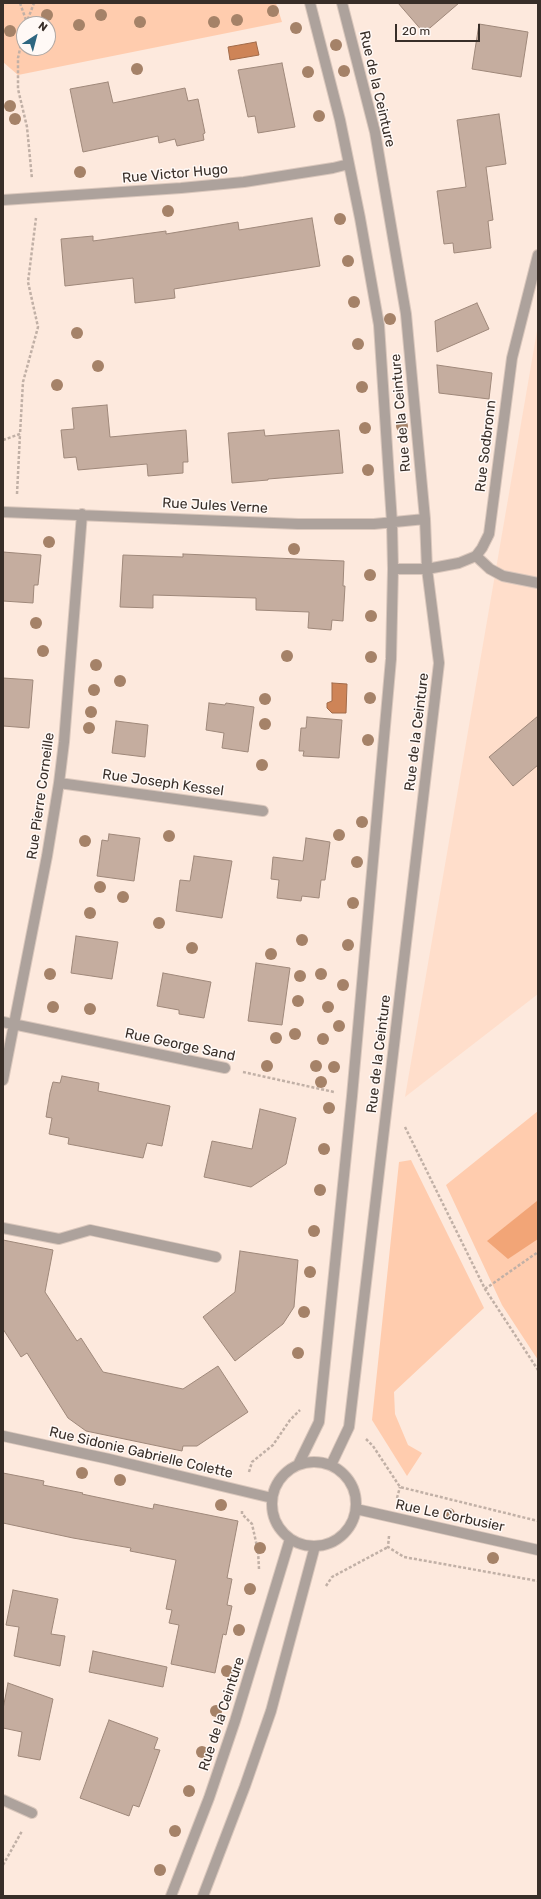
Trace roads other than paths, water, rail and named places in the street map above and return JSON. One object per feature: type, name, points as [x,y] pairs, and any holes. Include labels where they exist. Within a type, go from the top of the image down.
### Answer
[{"type":"street","name":"Rue de la Ceinture","points":[[298,1465],[319,1422],[326,1340],[352,1096],[390,659],[393,569],[392,523],[379,325],[370,267],[340,120],[310,3]]},
{"type":"street","name":"Rue de la Ceinture","points":[[331,1465],[349,1427],[439,663],[427,569],[425,519],[406,314],[375,132],[342,3]]},
{"type":"street","name":"Rue Victor Hugo","points":[[3,200],[180,188],[244,182],[333,168],[348,164]]},
{"type":"street","name":"Rue Sodbronn","points":[[476,556],[489,534],[512,358],[538,255]]},
{"type":"street","name":"Rue Jules Verne","points":[[3,512],[82,514],[298,524],[392,523],[425,519]]},
{"type":"street","name":"Rue Pierre Corneille","points":[[3,1080],[47,856],[59,783],[64,742],[82,514]]},
{"type":"street","points":[[393,569],[427,569],[459,563],[476,556],[490,569],[503,576],[538,583]]},
{"type":"street","name":"Rue Joseph Kessel","points":[[59,783],[263,812]]},
{"type":"street","name":"Rue George Sand","points":[[3,1022],[225,1068]]},
{"type":"street","points":[[3,1228],[59,1239],[90,1230],[216,1257]]},
{"type":"street","name":"Rue Sidonie Gabrielle Colette","points":[[3,1436],[109,1458],[272,1498]]},
{"type":"street","points":[[314,1462],[331,1465],[345,1476],[354,1491],[356,1509],[351,1523],[342,1535],[330,1543],[316,1546],[302,1544],[290,1539],[279,1528],[273,1514],[272,1498],[277,1485],[286,1473],[298,1465],[314,1462]]},
{"type":"street","name":"Rue Le Corbusier","points":[[356,1509],[538,1550]]},
{"type":"street","name":"Rue de la Ceinture","points":[[171,1896],[209,1798],[233,1728],[290,1539]]},
{"type":"street","points":[[204,1896],[246,1786],[271,1711],[316,1546]]},
{"type":"street","points":[[3,1800],[32,1813]]}]
